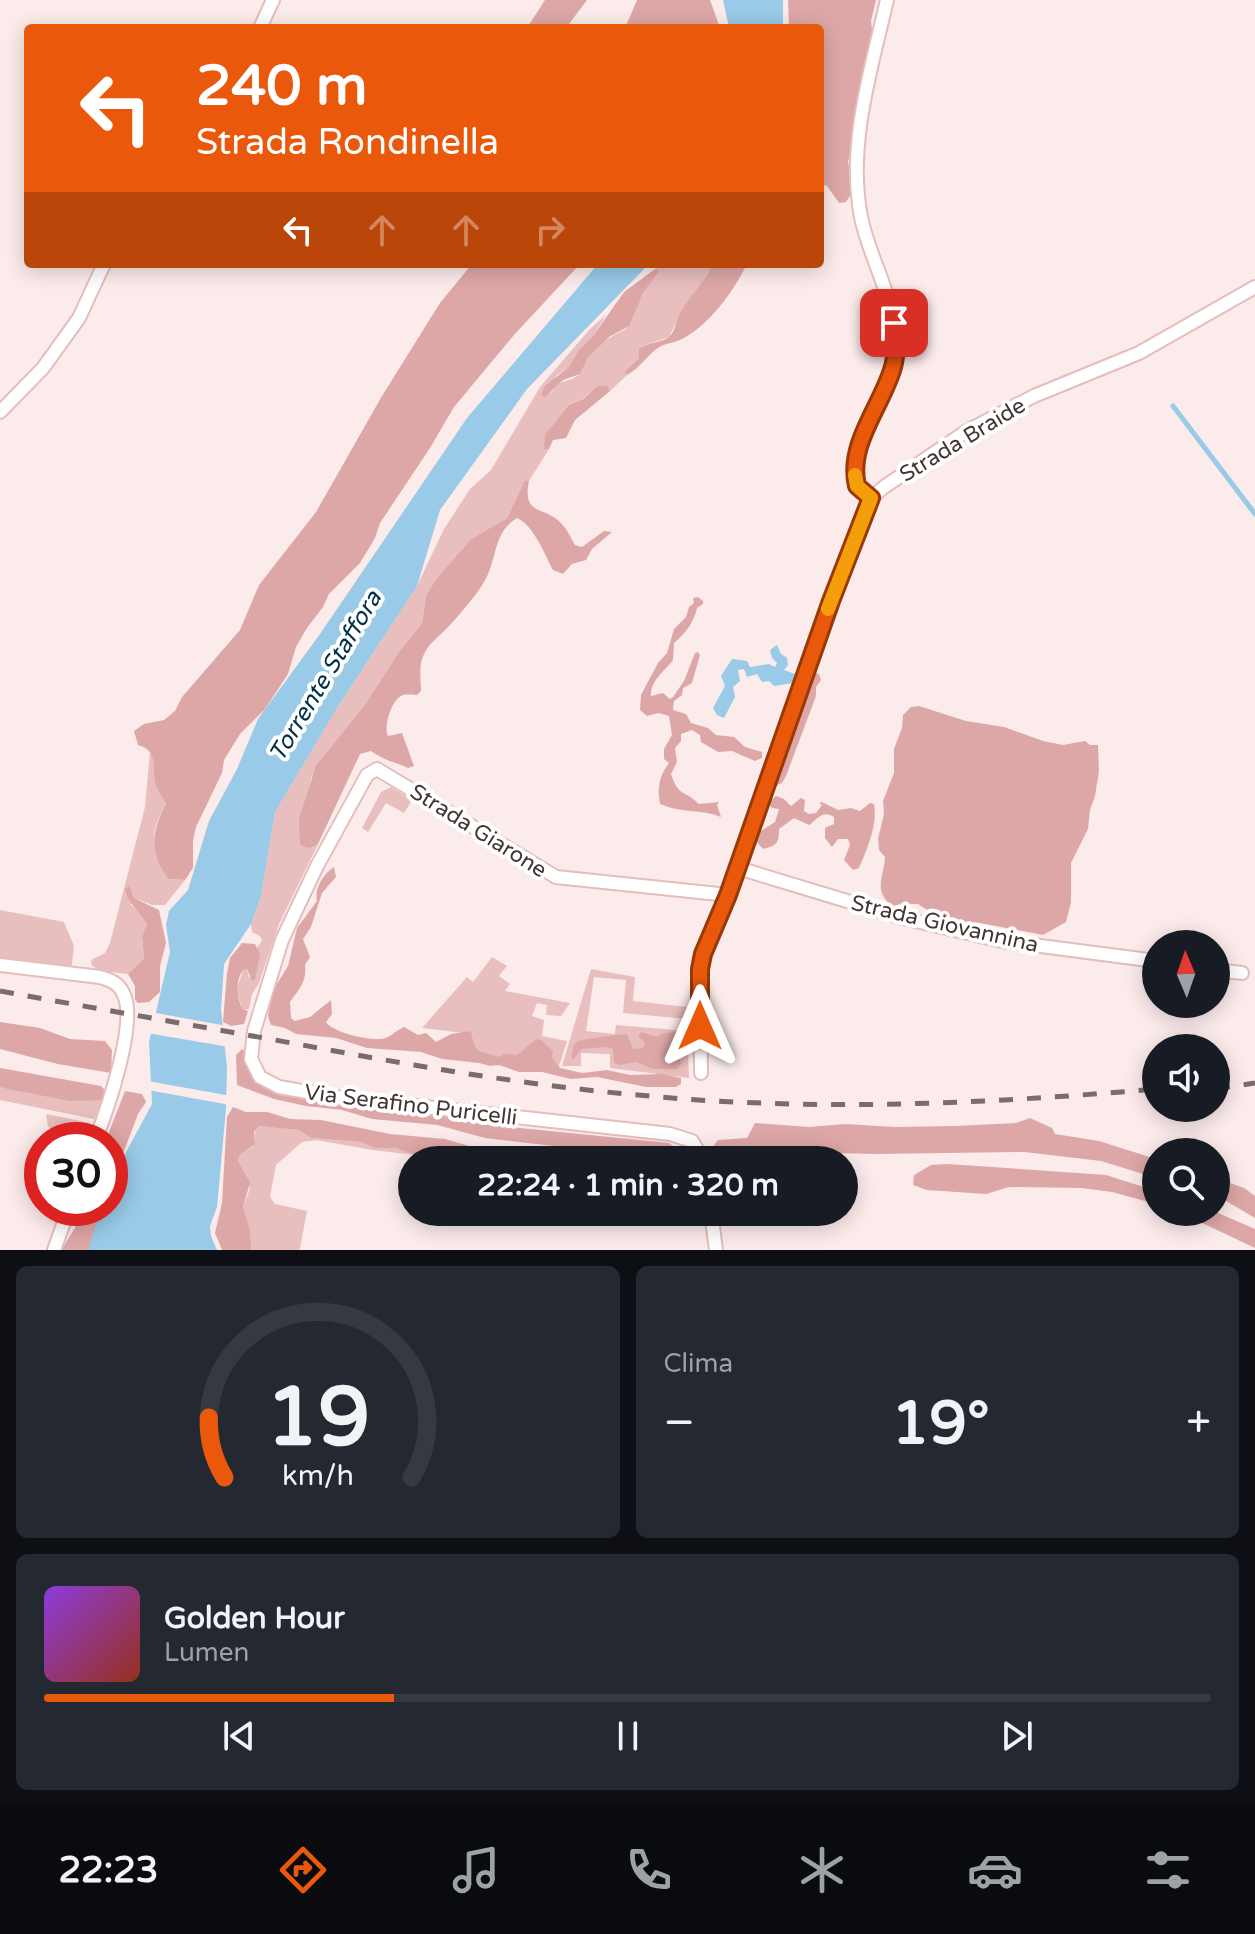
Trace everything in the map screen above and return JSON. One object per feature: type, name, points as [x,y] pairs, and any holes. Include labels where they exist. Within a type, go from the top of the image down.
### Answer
[{"type":"street","points":[[262,24],[273,0]]},
{"type":"street","points":[[701,1073],[700,969],[703,954],[738,868],[831,601],[871,498],[857,486],[855,461],[893,367],[896,341],[890,308],[861,215],[856,156],[887,0]]},
{"type":"street","points":[[0,412],[43,368],[79,318],[102,268]]},
{"type":"street","name":"Strada Braide","points":[[871,498],[967,431],[1034,396],[1139,353],[1255,287]]},
{"type":"street","name":"Strada Giarone","points":[[377,769],[556,877],[728,895]]},
{"type":"street","name":"Via Serafino Puricelli","points":[[377,769],[367,775],[317,866],[282,940],[254,1031],[251,1059],[260,1077],[279,1087],[335,1097],[670,1134],[692,1141],[695,1146]]},
{"type":"street","name":"Strada Giovannina","points":[[738,868],[903,918],[1002,941],[1142,959]]},
{"type":"street","points":[[0,965],[100,977],[115,983],[125,995],[127,1017],[120,1061],[102,1122]]},
{"type":"street","points":[[1230,972],[1242,973]]},
{"type":"street","points":[[54,1250],[63,1226]]},
{"type":"street","points":[[713,1226],[716,1250]]},
{"type":"shaded area","points":[[545,0],[587,0],[569,24],[530,24]]},
{"type":"shaded area","points":[[637,0],[710,0],[719,24],[627,24]]},
{"type":"shaded area","points":[[788,0],[876,0],[871,21],[873,38],[859,88],[855,142],[848,161],[853,191],[846,202],[839,203],[824,185],[824,24],[789,24]]},
{"type":"shaded area","points":[[469,268],[576,268],[514,335],[454,407],[380,523],[360,563],[329,594],[296,647],[288,674],[265,709],[240,734],[224,760],[222,773],[196,827],[193,868],[185,880],[169,879],[158,861],[154,843],[157,824],[166,804],[156,785],[152,756],[138,745],[134,731],[144,724],[164,720],[175,711],[182,697],[240,630],[259,585],[316,512],[382,396],[440,303]]},
{"type":"shaded area","points":[[711,268],[683,308],[669,337],[643,346],[639,358],[624,372],[627,375],[610,391],[607,387],[597,386],[569,405],[544,448],[549,449],[529,481],[525,480],[507,518],[471,539],[437,578],[426,595],[422,623],[364,706],[320,760],[311,778],[307,798],[312,848],[318,844],[279,924],[249,1009],[242,1010],[237,989],[243,970],[247,969],[249,978],[258,960],[257,948],[262,940],[252,932],[251,924],[261,896],[275,812],[335,711],[417,586],[444,529],[470,489],[491,470],[540,387],[606,315],[569,367],[556,376],[550,394],[560,383],[578,375],[588,355],[598,346],[626,329],[643,293],[660,270],[655,269]]},
{"type":"shaded area","points":[[711,268],[745,268],[727,297],[701,326],[680,340],[656,349],[627,375],[624,372],[639,358],[639,349],[671,335],[680,313]]},
{"type":"shaded area","points":[[655,269],[660,270],[643,293],[629,326],[609,337],[588,357],[580,374],[563,380],[545,397],[541,395],[545,386],[569,367],[624,292]]},
{"type":"shaded area","points":[[597,386],[607,386],[610,391],[575,420],[566,438],[553,440],[549,449],[544,449],[545,435],[569,405],[583,399]]},
{"type":"shaded area","points":[[525,480],[529,481],[532,505],[561,523],[575,545],[582,547],[604,531],[612,532],[592,549],[586,560],[572,564],[563,574],[553,570],[529,527],[517,518],[509,524],[499,539],[480,588],[424,654],[421,691],[417,695],[399,697],[390,713],[388,736],[402,733],[414,766],[408,768],[371,751],[360,754],[318,844],[309,848],[302,846],[299,819],[316,765],[364,706],[422,623],[426,595],[437,578],[471,539],[507,518]]},
{"type":"shaded area","points":[[698,597],[703,604],[697,608],[694,618],[674,643],[673,660],[655,681],[651,696],[663,693],[670,699],[673,697],[698,652],[700,655],[692,683],[683,688],[682,695],[674,701],[673,710],[686,714],[691,723],[708,728],[716,735],[734,737],[745,747],[762,752],[762,758],[755,761],[732,751],[718,752],[701,742],[700,735],[692,730],[681,734],[681,741],[675,748],[677,762],[671,774],[674,782],[679,790],[699,804],[719,802],[721,817],[660,804],[660,783],[669,763],[664,759],[664,749],[672,735],[669,716],[659,713],[647,716],[640,710],[641,695],[667,653],[674,629],[686,617],[694,603],[693,598]]},
{"type":"shaded area","points":[[813,672],[819,674],[821,680],[816,687],[816,696],[786,776],[782,783],[775,786],[773,784]]},
{"type":"shaded area","points":[[919,706],[966,721],[1004,727],[1043,741],[1063,745],[1085,741],[1098,745],[1099,771],[1095,796],[1088,829],[1071,863],[1071,902],[1066,922],[1043,935],[980,923],[944,921],[918,904],[893,907],[887,901],[881,889],[885,857],[879,850],[878,839],[884,814],[883,801],[894,773],[894,749],[903,715],[911,707]]},
{"type":"shaded area","points":[[150,752],[155,758],[156,785],[166,804],[154,834],[156,850],[169,879],[185,880],[165,905],[152,905],[134,898],[130,890],[131,905],[142,914],[147,924],[142,936],[144,958],[128,974],[101,971],[92,966],[91,960],[105,953],[110,943],[145,807]]},
{"type":"shaded area","points":[[391,787],[412,800],[404,813],[386,803],[368,832],[362,828],[381,792]]},
{"type":"shaded area","points":[[776,796],[791,806],[801,798],[805,800],[804,811],[809,814],[816,813],[822,802],[838,810],[851,808],[860,811],[870,803],[874,804],[873,828],[859,868],[853,870],[844,860],[850,845],[848,839],[838,839],[832,847],[825,838],[825,828],[834,824],[834,817],[826,814],[809,825],[794,818],[779,829],[774,845],[764,849],[756,834],[775,822],[779,809],[772,808],[768,803]]},
{"type":"shaded area","points":[[334,867],[336,877],[322,893],[311,927],[303,939],[310,957],[305,965],[302,985],[290,1002],[291,1018],[295,1021],[310,1017],[331,1000],[332,1014],[326,1022],[351,1035],[384,1039],[404,1027],[418,1035],[426,1033],[436,1042],[451,1034],[471,1031],[478,1050],[499,1057],[504,1054],[517,1055],[536,1039],[553,1051],[552,1058],[560,1068],[582,1073],[607,1070],[630,1075],[662,1074],[681,1078],[681,1084],[676,1087],[646,1087],[597,1077],[571,1079],[542,1072],[519,1072],[499,1065],[442,1059],[421,1052],[367,1048],[336,1038],[296,1034],[271,1025],[268,1016],[272,992],[288,966],[297,928],[317,901],[320,882]]},
{"type":"shaded area","points":[[129,886],[134,898],[159,910],[166,943],[160,966],[160,992],[149,1002],[138,1003],[135,1000],[135,986],[128,974],[144,958],[142,936],[147,924],[129,899],[125,889]]},
{"type":"shaded area","points":[[0,910],[64,922],[74,946],[71,971],[0,959]]},
{"type":"shaded area","points":[[242,943],[255,944],[260,954],[255,979],[252,981],[247,969],[243,970],[239,979],[240,1004],[242,1009],[248,1011],[244,1024],[231,1026],[223,1022],[227,973],[230,958]]},
{"type":"shaded area","points":[[492,957],[507,966],[499,976],[510,984],[505,991],[570,1003],[561,1016],[546,1015],[547,1005],[537,1003],[532,1016],[544,1020],[542,1036],[567,1041],[558,1069],[457,1053],[472,1034],[422,1028],[467,977],[473,982]]},
{"type":"shaded area","points":[[591,969],[635,977],[633,1001],[687,1007],[687,1019],[623,1013],[626,980],[594,977],[586,1031],[615,1034],[616,1025],[687,1031],[689,1078],[610,1068],[610,1054],[581,1053],[581,1066],[562,1066]]},
{"type":"shaded area","points":[[0,1022],[40,1028],[70,1039],[105,1041],[112,1050],[111,1073],[58,1064],[0,1049]]},
{"type":"shaded area","points":[[641,1032],[657,1037],[675,1032],[685,1042],[678,1053],[681,1064],[677,1069],[653,1069],[636,1062],[619,1065],[614,1062],[613,1049],[605,1047],[581,1049],[574,1059],[571,1057],[578,1041],[618,1035],[627,1034],[633,1049],[643,1048],[645,1043],[638,1036]]},
{"type":"shaded area","points":[[242,1049],[246,1052],[253,1076],[316,1100],[421,1115],[452,1116],[490,1125],[669,1143],[673,1146],[554,1146],[485,1138],[437,1125],[372,1119],[342,1110],[306,1106],[274,1099],[237,1085],[236,1055]]},
{"type":"shaded area","points":[[0,1068],[101,1086],[107,1092],[101,1100],[70,1101],[8,1089],[0,1087]]},
{"type":"shaded area","points":[[0,1087],[103,1099],[94,1119],[0,1100]]},
{"type":"shaded area","points":[[125,1091],[142,1094],[146,1102],[128,1140],[128,1122],[113,1122]]},
{"type":"shaded area","points":[[233,1107],[290,1119],[321,1120],[390,1134],[445,1139],[469,1146],[375,1148],[360,1142],[311,1138],[298,1130],[259,1126],[254,1132],[255,1144],[238,1160],[250,1183],[243,1207],[250,1231],[251,1250],[222,1250],[215,1233],[222,1203],[227,1117]]},
{"type":"shaded area","points":[[46,1114],[85,1122],[47,1122]]},
{"type":"shaded area","points":[[1030,1118],[1052,1128],[1055,1134],[1099,1141],[1142,1155],[1142,1174],[1101,1161],[1024,1152],[875,1154],[858,1154],[858,1146],[714,1145],[718,1140],[747,1138],[755,1123],[809,1127],[845,1124],[895,1127],[1016,1123]]},
{"type":"shaded area","points":[[256,1127],[298,1130],[311,1138],[395,1148],[398,1153],[317,1140],[302,1142],[276,1165],[270,1197],[275,1204],[307,1211],[300,1248],[251,1250],[243,1207],[250,1189],[238,1160],[253,1146]]},
{"type":"shaded area","points":[[931,1165],[1106,1175],[1142,1187],[1142,1200],[1081,1188],[1009,1187],[986,1194],[927,1190],[913,1185],[914,1175]]},
{"type":"shaded area","points":[[1230,1183],[1255,1196],[1255,1218],[1230,1203]]},
{"type":"shaded area","points":[[1230,1218],[1255,1229],[1255,1248],[1209,1226],[1230,1226]]},
{"type":"shaded area","points":[[97,1226],[91,1250],[61,1250],[75,1228]]},
{"type":"water","points":[[723,0],[783,0],[783,24],[728,24]]},
{"type":"water","name":"Torrente Staffora","points":[[595,268],[645,268],[527,389],[440,510],[417,586],[337,708],[275,812],[261,896],[251,924],[224,964],[221,1009],[227,1068],[226,1109],[217,1207],[210,1226],[217,1250],[88,1250],[95,1226],[128,1226],[128,1148],[152,1104],[149,1042],[170,952],[166,925],[169,911],[188,890],[209,821],[237,769],[258,719],[320,634],[467,418]]},
{"type":"water","points":[[777,645],[787,658],[788,665],[784,670],[795,674],[793,683],[774,686],[769,681],[762,682],[757,674],[747,677],[744,669],[738,670],[740,681],[733,687],[735,697],[724,718],[717,715],[713,708],[725,686],[721,676],[732,659],[747,661],[750,667],[769,664],[775,667],[777,663],[770,650]]},
{"type":"pier","points":[[151,1012],[227,1026],[229,1047],[147,1033]]},
{"type":"pier","points":[[148,1081],[231,1096],[230,1105],[148,1090]]},
{"type":"waterway","points":[[1173,406],[1255,514]]},
{"type":"railway","points":[[0,991],[424,1067],[638,1095],[832,1105],[1026,1099],[1142,1090]]},
{"type":"railway","points":[[1230,1087],[1255,1083]]},
{"type":"slow traffic","points":[[828,609],[871,498],[857,486],[855,475]]},
{"type":"route","points":[[700,1026],[703,954],[738,868],[831,601],[871,498],[857,486],[855,461],[893,367],[896,341],[894,323]]}]
